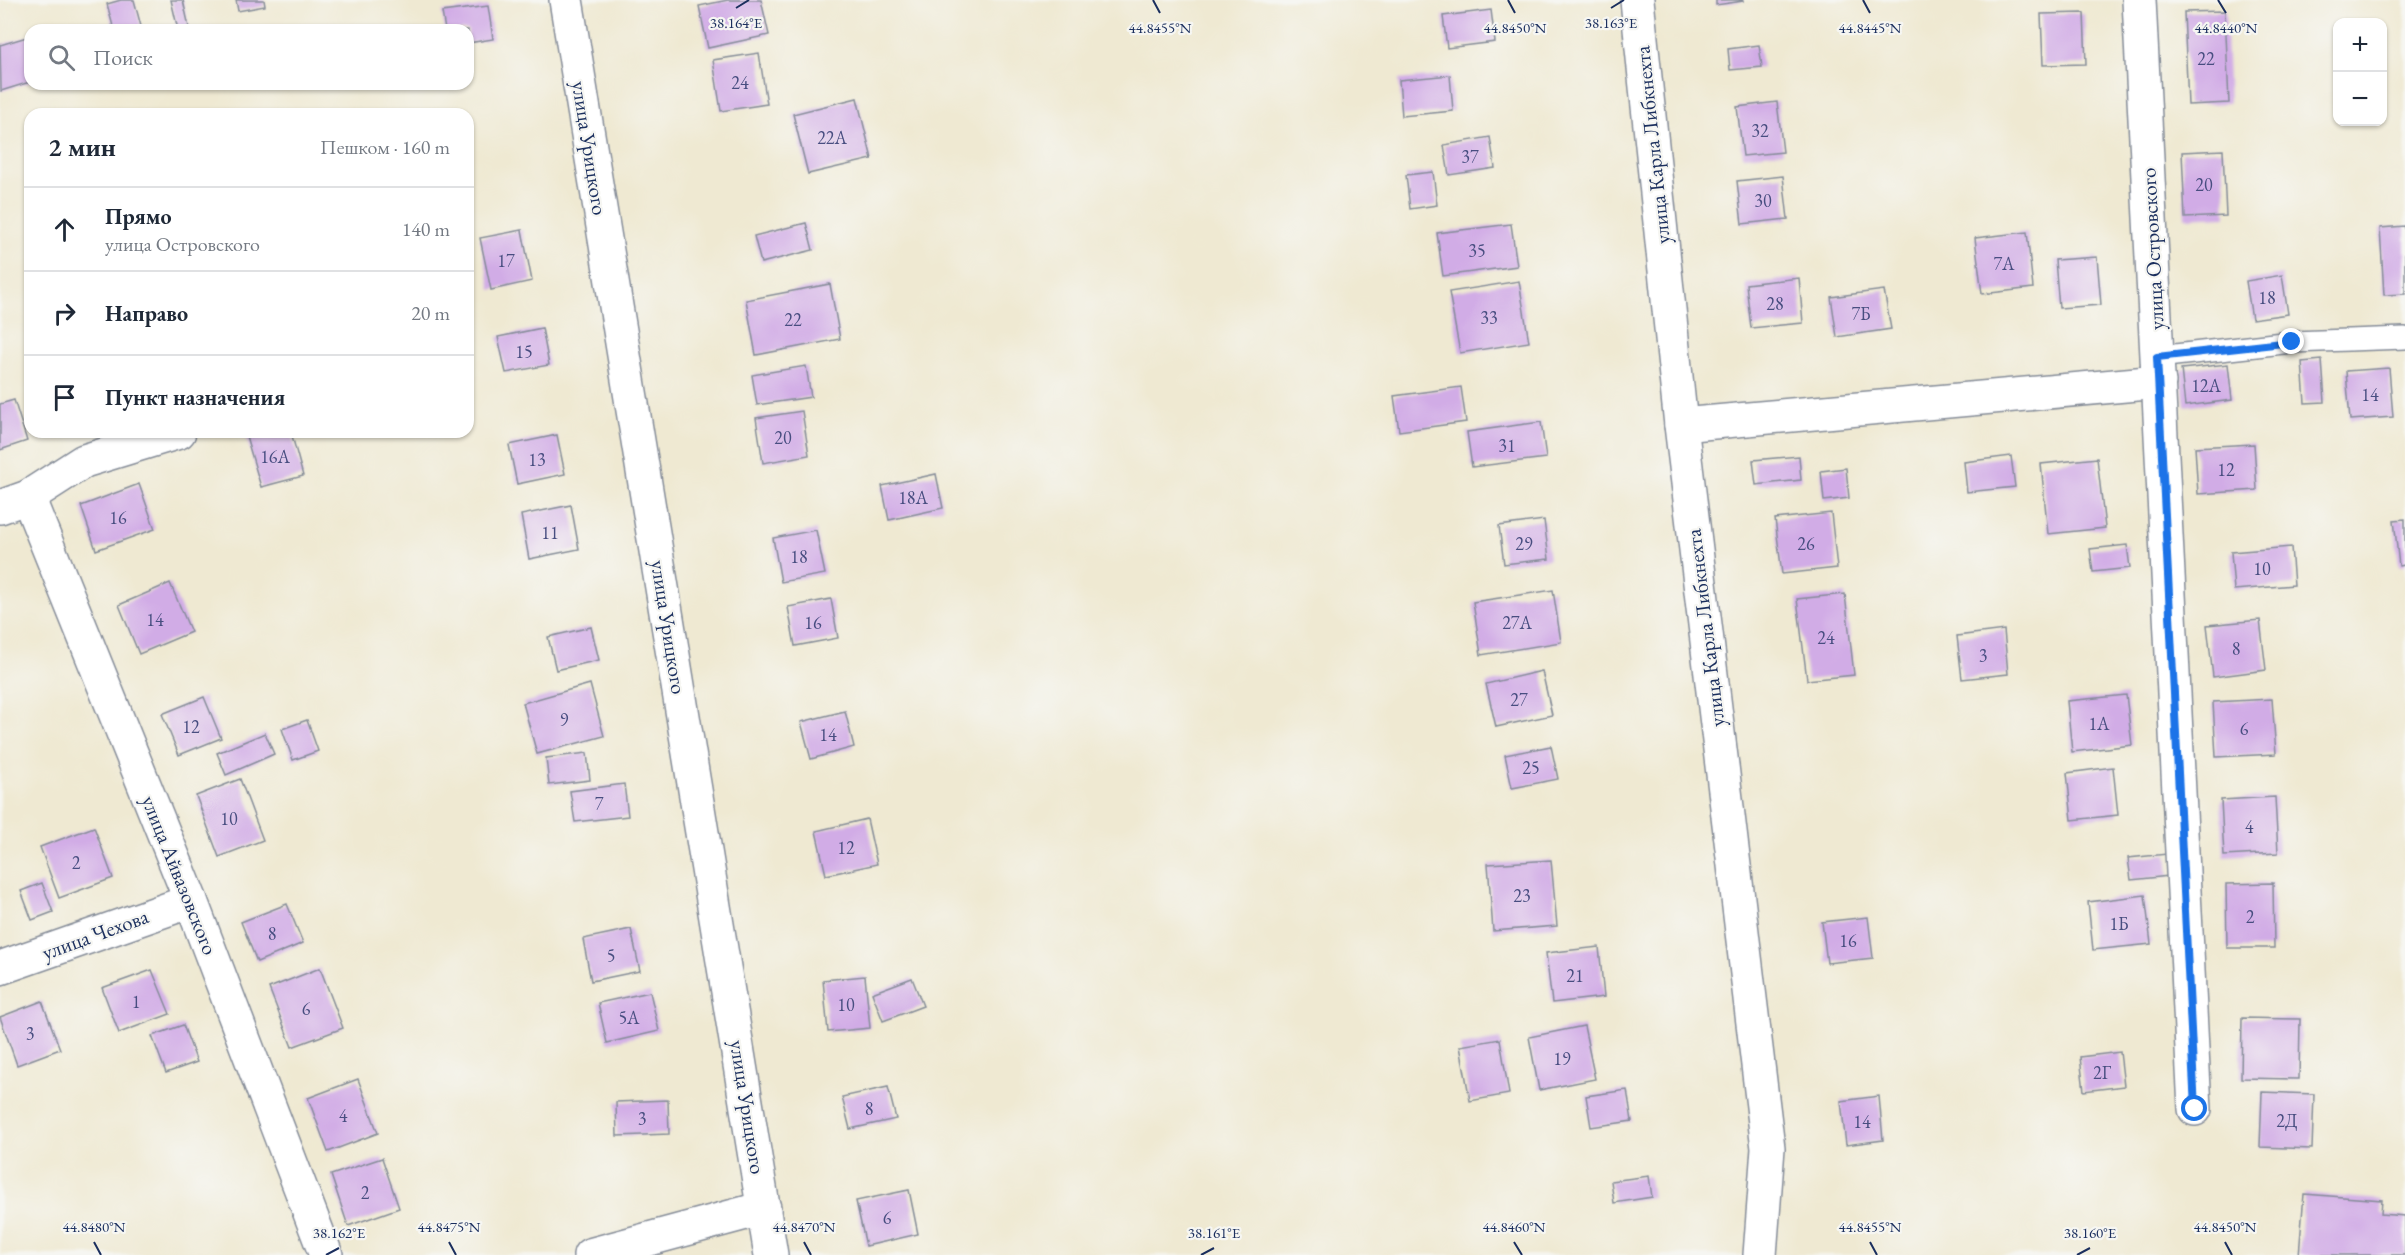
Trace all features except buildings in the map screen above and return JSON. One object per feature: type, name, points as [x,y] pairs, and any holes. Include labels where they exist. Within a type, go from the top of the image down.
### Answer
[{"type":"street","name":"улица Урицкого","points":[[566,0],[771,1255]]},
{"type":"street","name":"улица Карла Либкнехта","points":[[1637,0],[1681,425],[1768,1148],[1760,1255]]},
{"type":"street","name":"улица Островского","points":[[2139,0],[2195,1109]]},
{"type":"street","points":[[1681,425],[2158,370]]},
{"type":"street","name":"улица Айвазовского","points":[[159,438],[84,461],[14,502],[190,901],[326,1255]]},
{"type":"street","name":"улица Чехова","points":[[0,968],[190,901]]},
{"type":"street","points":[[590,1255],[764,1208]]},
{"type":"lane","points":[[2158,370],[2292,342],[2405,338]]},
{"type":"route","points":[[2195,1109],[2157,357],[2292,342]]}]
